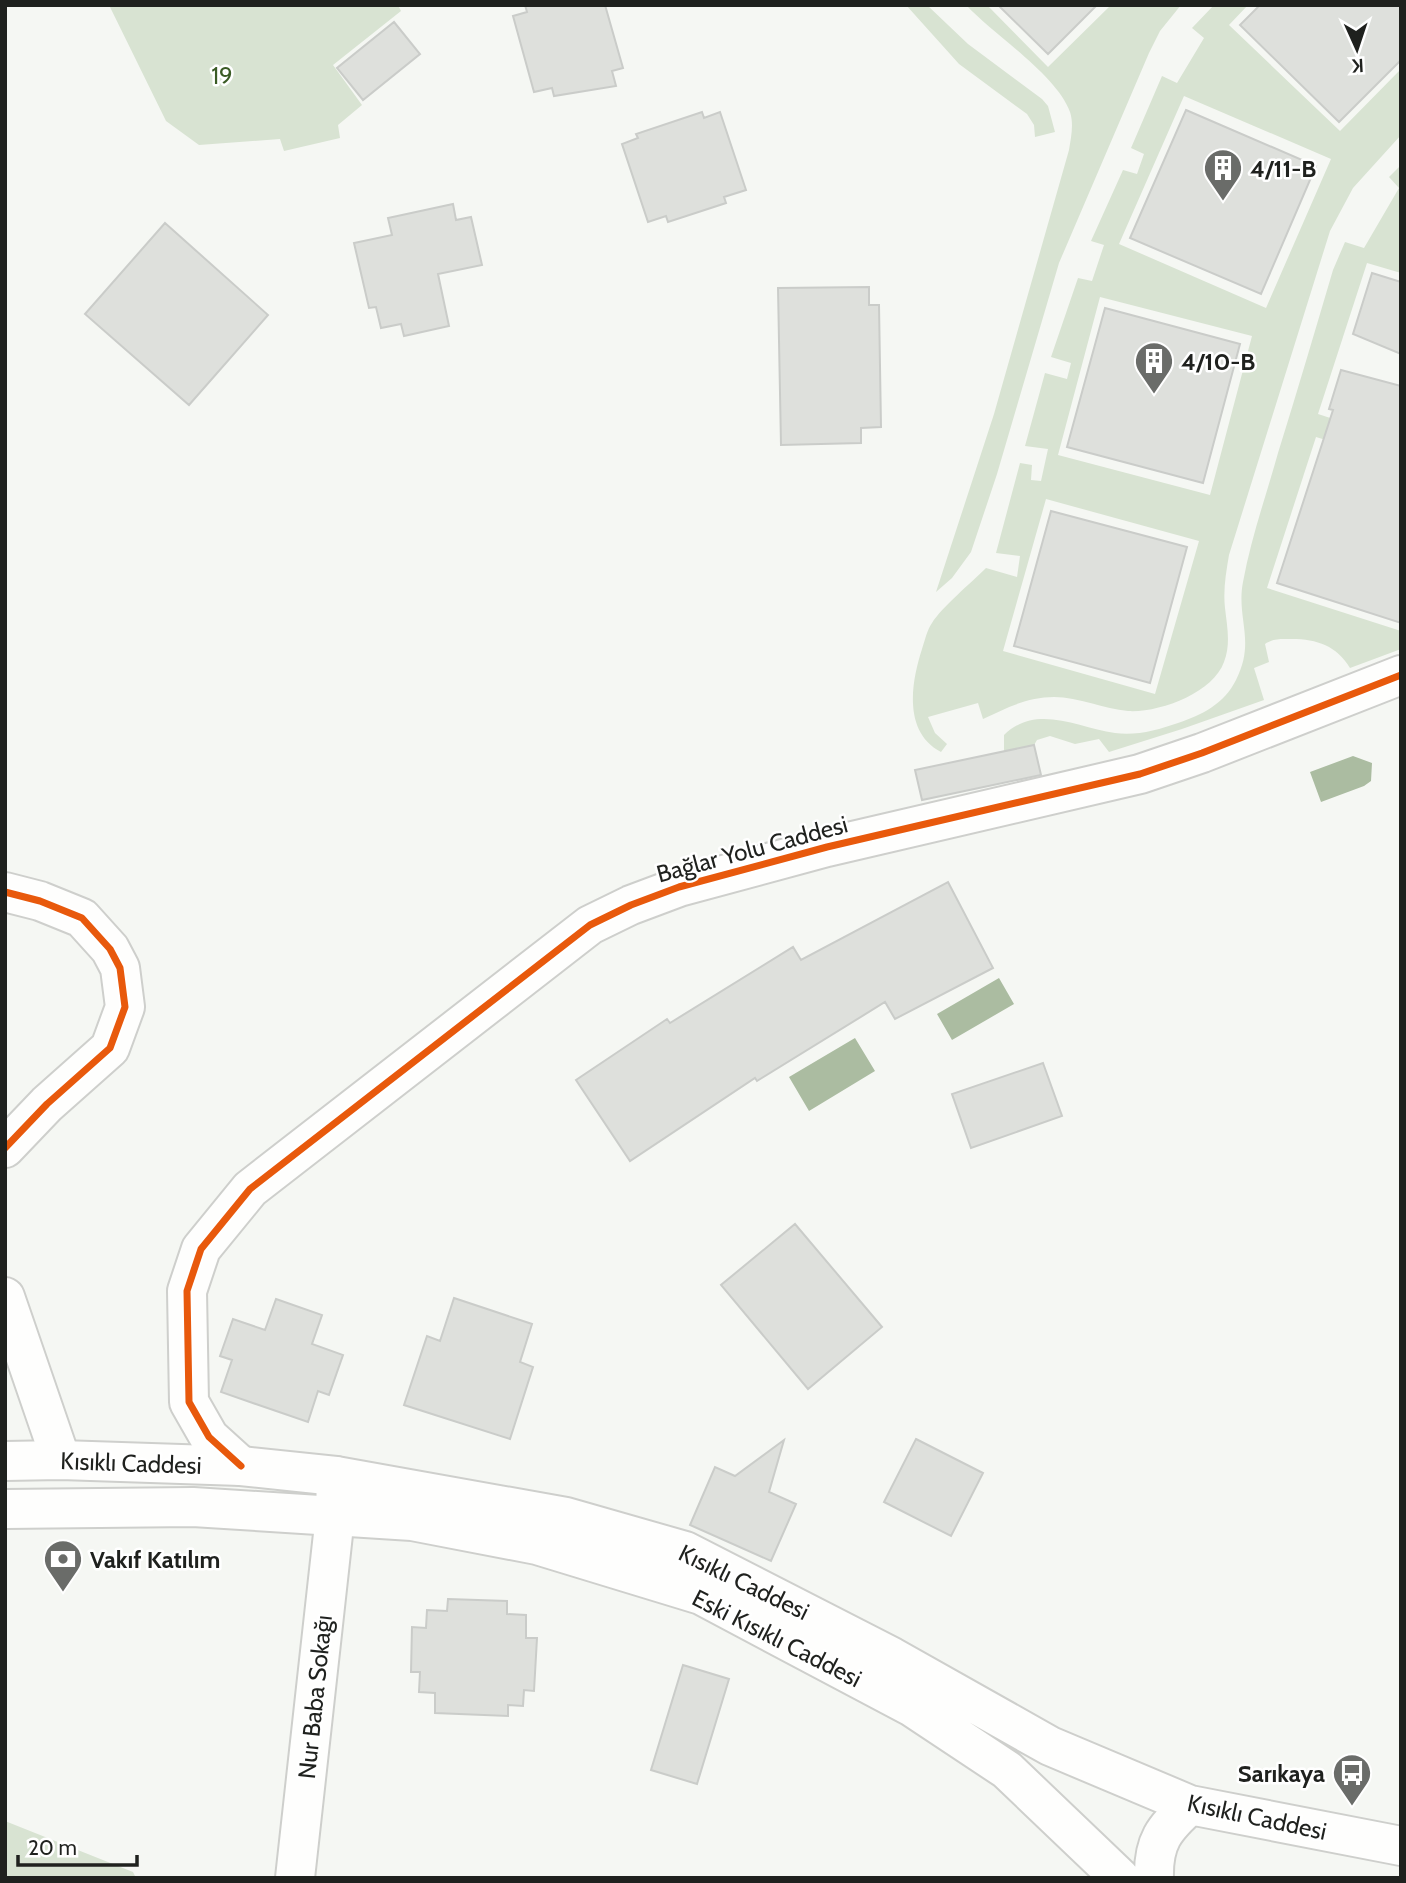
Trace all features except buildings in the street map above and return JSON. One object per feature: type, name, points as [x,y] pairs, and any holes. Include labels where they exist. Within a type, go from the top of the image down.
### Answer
[{"type":"main road","name":"Bağlar Yolu Caddesi","points":[[241,1466],[209,1437],[189,1402],[187,1291],[201,1249],[250,1189],[590,925],[631,905],[679,887],[827,847],[1140,774],[1202,753],[1401,675]]},
{"type":"main road","points":[[5,892],[40,901],[82,918],[110,949],[120,968],[125,1007],[110,1048],[47,1104],[5,1147]]},
{"type":"main road","points":[[5,1297],[61,1460]]},
{"type":"main road","name":"Kısıklı Caddesi","points":[[5,1461],[61,1460],[241,1466],[336,1476],[566,1517],[685,1551],[892,1657],[1050,1746],[1190,1805],[1401,1846]]},
{"type":"main road","name":"Nur Baba Sokağı","points":[[295,1878],[335,1516],[336,1476]]},
{"type":"main road","name":"Kısıklı Caddesi","points":[[5,1509],[192,1507],[335,1516]]},
{"type":"main road","name":"Eski Kısıklı Caddesi","points":[[335,1516],[412,1521],[537,1545],[701,1595],[912,1707],[1007,1770],[1120,1878]]},
{"type":"main road","points":[[1154,1878],[1154,1856],[1160,1843],[1170,1823],[1190,1805]]},
{"type":"green space","name":"19","points":[[109,5],[398,5],[401,11],[333,65],[362,105],[338,125],[340,138],[284,151],[280,139],[199,145],[166,121]]},
{"type":"green space","points":[[906,5],[927,5],[968,44],[1042,99],[1048,106],[1055,132],[1035,137],[1034,125],[1027,114],[959,64]]},
{"type":"green space","points":[[966,5],[987,5],[1048,67],[1111,5],[1181,5],[1160,31],[1149,53],[1059,263],[997,474],[971,552],[952,578],[936,592],[994,414],[1069,150],[1072,131],[1070,112],[1052,84]]},
{"type":"green space","points":[[1214,5],[1248,5],[1229,25],[1340,131],[1401,69],[1401,135],[1353,188],[1330,231],[1229,555],[1224,595],[1228,642],[1224,662],[1209,683],[1197,692],[1155,709],[1128,711],[1073,699],[1044,697],[1009,707],[983,719],[978,703],[928,717],[935,733],[947,744],[941,752],[920,732],[913,706],[915,677],[926,635],[942,610],[986,568],[1017,577],[1020,556],[996,553],[1020,463],[1032,465],[1031,480],[1041,481],[1048,449],[1025,446],[1045,373],[1067,379],[1071,363],[1051,357],[1078,278],[1092,281],[1104,245],[1091,241],[1123,170],[1137,174],[1144,154],[1131,148],[1162,76],[1177,83],[1204,38],[1192,28]],"holes":[[[1184,96],[1331,159],[1266,308],[1119,244]],[[1100,297],[1252,336],[1210,495],[1058,455]],[[1046,499],[1199,541],[1155,694],[1003,651]]]},
{"type":"green space","points":[[1401,165],[1401,273],[1367,263],[1318,414],[1401,441],[1401,463],[1316,437],[1267,588],[1401,631],[1401,649],[1350,668],[1333,649],[1318,642],[1301,639],[1275,640],[1265,644],[1269,662],[1254,668],[1264,700],[1109,752],[1099,739],[1075,744],[1050,736],[1037,740],[1034,745],[1004,751],[1004,735],[1030,720],[1058,720],[1115,733],[1147,732],[1204,712],[1219,702],[1231,688],[1245,653],[1242,595],[1250,549],[1333,270],[1345,242],[1364,248],[1399,188],[1389,177]]},
{"type":"green space","points":[[5,1821],[133,1872],[136,1878],[5,1878]]},
{"type":"shaded area","points":[[1353,756],[1372,763],[1371,781],[1321,802],[1310,772]]},
{"type":"shaded area","points":[[999,978],[1014,1004],[952,1040],[937,1014]]},
{"type":"shaded area","points":[[855,1038],[875,1071],[809,1111],[789,1077]]},
{"type":"cycle path","points":[[241,1466],[209,1437],[189,1402],[187,1291],[201,1249],[250,1189],[590,925],[631,905],[679,887],[827,847],[1140,774],[1202,753],[1401,675]]},
{"type":"cycle path","points":[[5,892],[40,901],[82,918],[110,949],[120,968],[125,1007],[110,1048],[47,1104],[5,1148]]},
{"type":"place","name":"4/11-B","points":[[1223,202]]},
{"type":"place","name":"4/10-B","points":[[1154,395]]},
{"type":"place","name":"Vakıf Katılım","points":[[63,1593]]},
{"type":"place","name":"Sarıkaya","points":[[1352,1807]]}]
